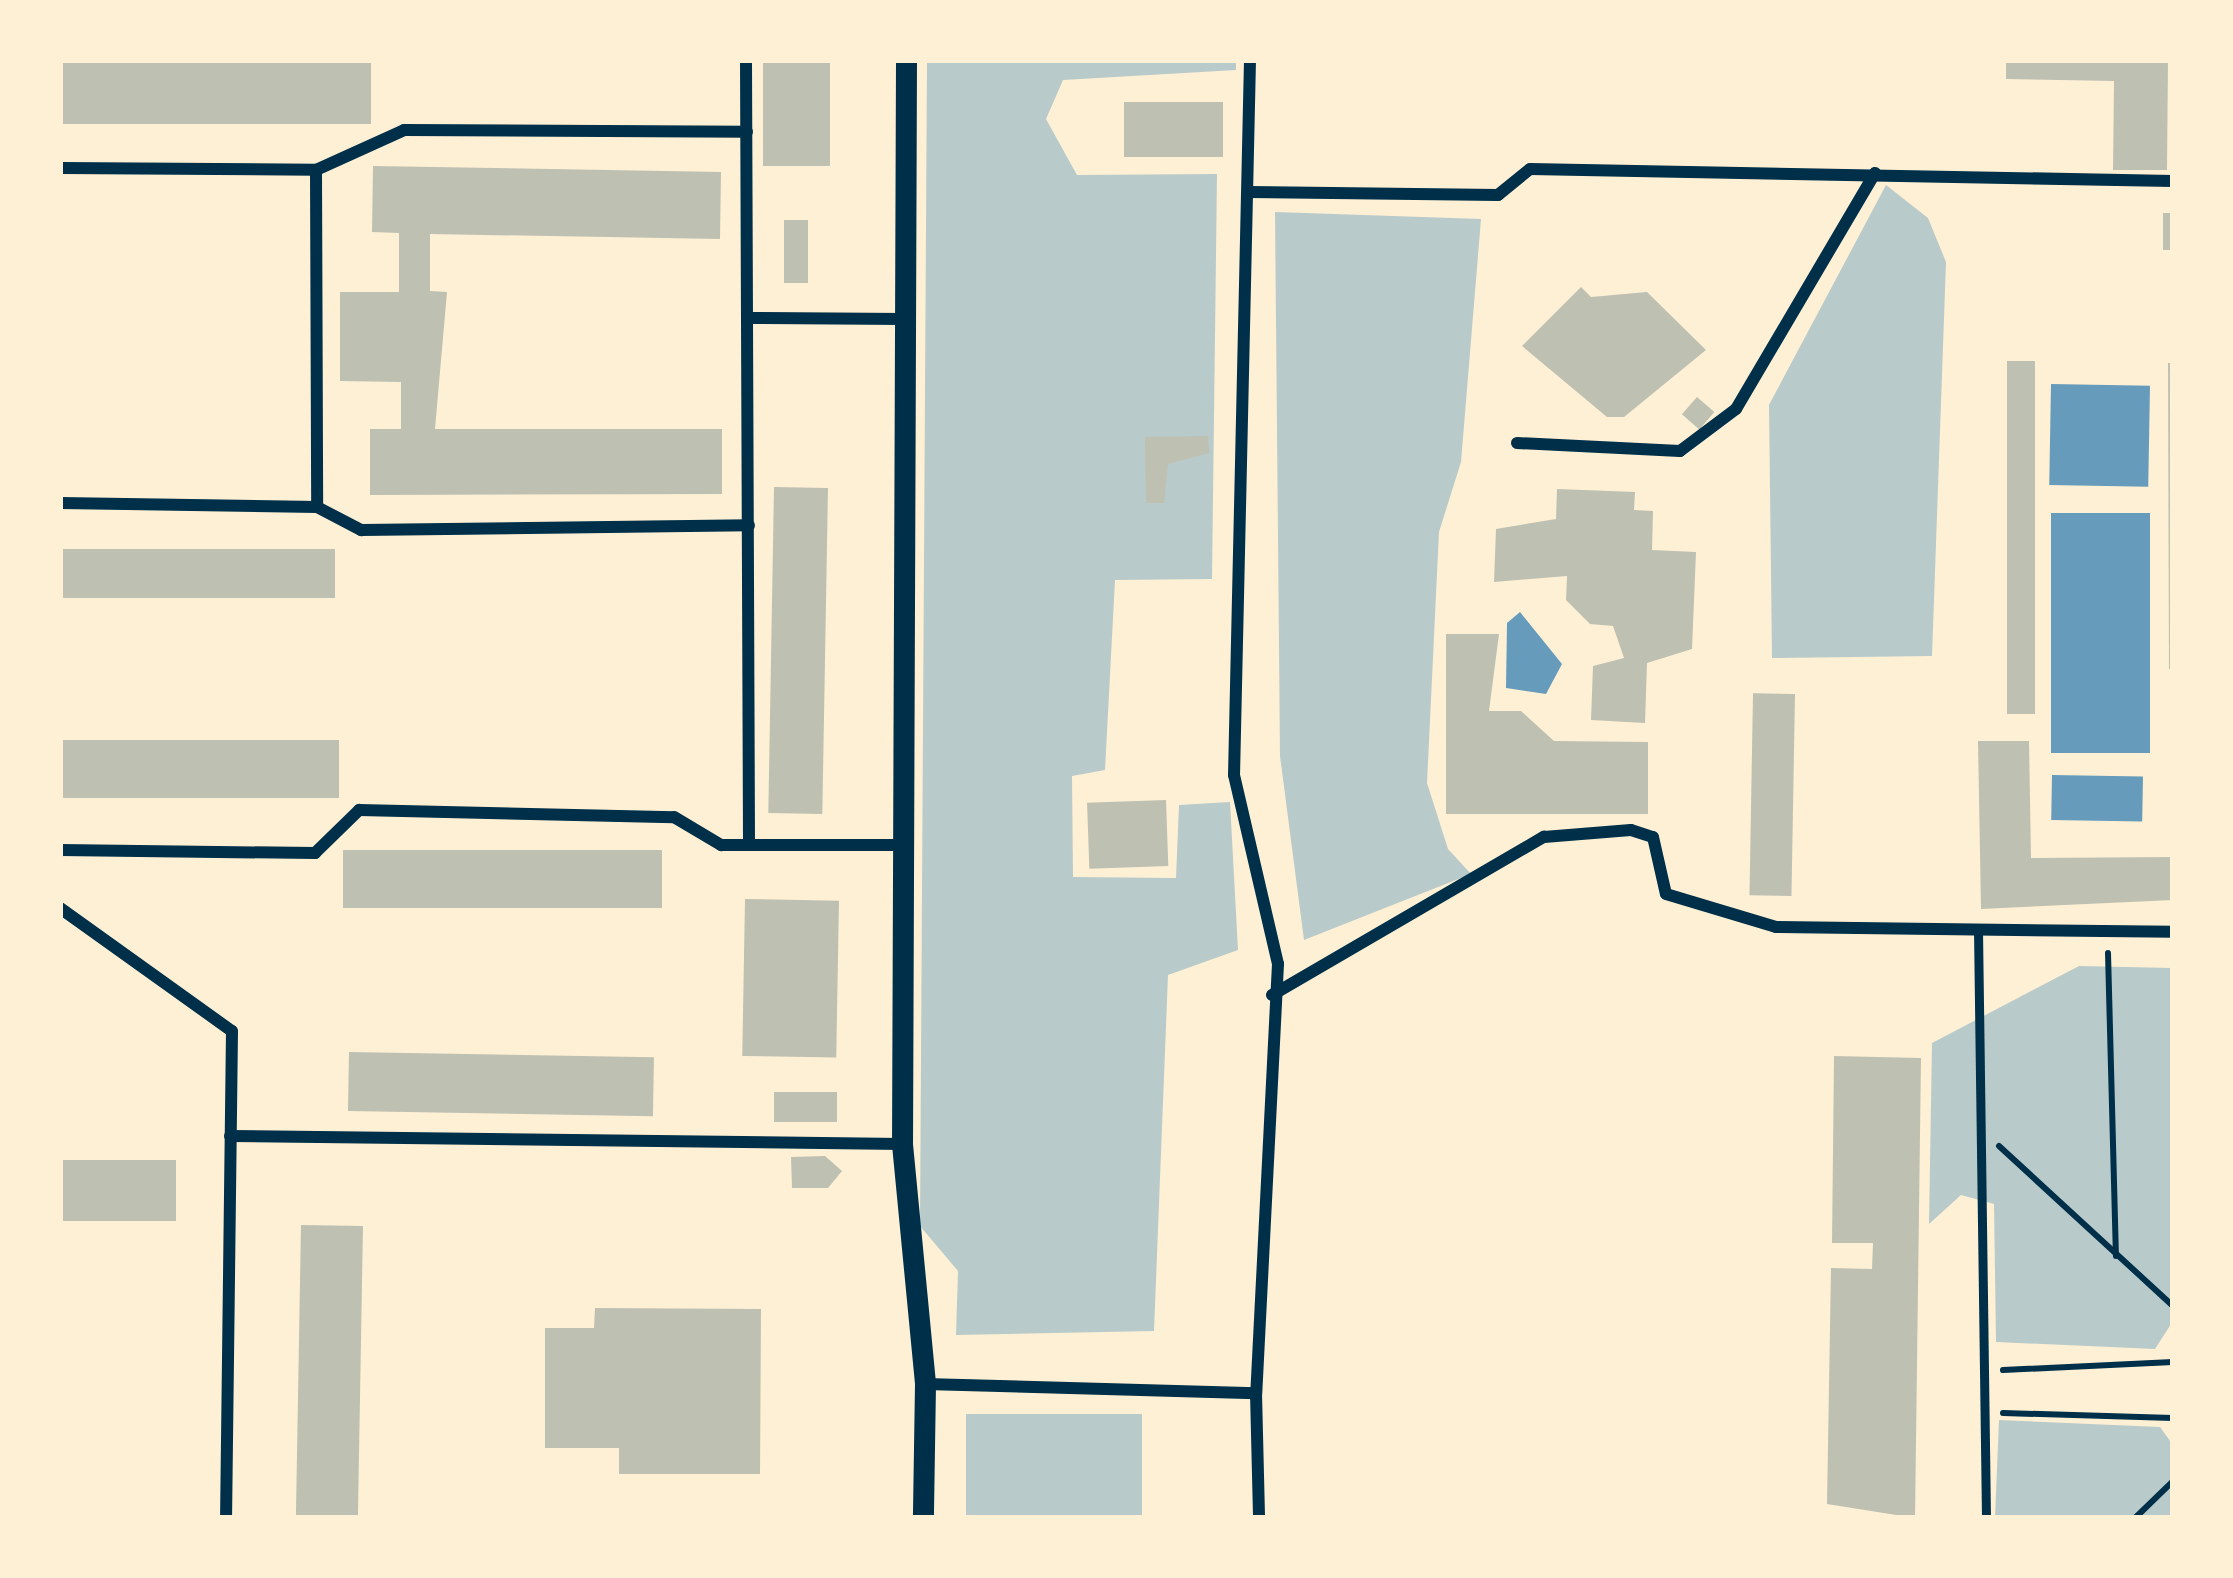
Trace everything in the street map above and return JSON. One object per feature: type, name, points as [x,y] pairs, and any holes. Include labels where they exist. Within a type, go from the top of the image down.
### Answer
[{"type":"street","points":[[746,60],[749,845]]},
{"type":"street","points":[[906,60],[902,1144],[925,1384],[922,1518]]},
{"type":"street","points":[[1250,60],[1234,775],[1264,868],[1272,995],[1256,1393],[1259,1518]]},
{"type":"street","points":[[60,168],[316,170],[404,130],[747,132]]},
{"type":"street","points":[[1248,192],[1498,195],[1530,169],[2173,181]]},
{"type":"street","points":[[316,170],[317,507]]},
{"type":"street","points":[[1516,443],[1680,452],[1736,409],[1875,172]]},
{"type":"street","points":[[749,318],[905,319]]},
{"type":"street","points":[[60,503],[317,507],[361,530],[749,525]]},
{"type":"street","points":[[60,850],[315,853],[359,810],[674,818],[721,845],[903,845]]},
{"type":"street","points":[[1272,995],[1507,866],[1544,837],[1631,830],[1653,837],[1666,894],[1776,927],[2173,932]]},
{"type":"street","points":[[60,908],[232,1031],[226,1518]]},
{"type":"street","points":[[230,1136],[902,1144]]},
{"type":"street","points":[[925,1384],[1256,1393]]},
{"type":"lane","points":[[1978,930],[1986,1518]]},
{"type":"path","points":[[2108,931],[2116,1256]]},
{"type":"path","points":[[1979,1127],[2173,1306]]},
{"type":"path","points":[[1981,1371],[2173,1362]]},
{"type":"path","points":[[1981,1413],[2173,1418]]},
{"type":"path","points":[[2135,1518],[2173,1481]]},
{"type":"shaded area","points":[[927,60],[1236,60],[1236,70],[1063,80],[1046,119],[1077,175],[1217,174],[1212,579],[1115,580],[1105,770],[1072,776],[1073,877],[1176,878],[1179,805],[1230,802],[1238,950],[1168,975],[1154,1331],[956,1335],[958,1271],[920,1226]]},
{"type":"shaded area","points":[[1886,185],[1928,218],[1946,262],[1932,656],[1772,658],[1769,405]]},
{"type":"shaded area","points":[[1275,212],[1481,219],[1461,462],[1439,532],[1427,783],[1448,849],[1471,874],[1304,940],[1280,756]]},
{"type":"shaded area","points":[[2079,966],[2173,968],[2173,1321],[2155,1349],[1996,1342],[1994,1204],[1961,1195],[1929,1224],[1932,1043]]},
{"type":"shaded area","points":[[966,1414],[1142,1414],[1142,1518],[966,1518]]},
{"type":"shaded area","points":[[1999,1420],[2160,1427],[2173,1445],[2173,1518],[1995,1518]]},
{"type":"water","points":[[2051,384],[2150,386],[2148,487],[2049,485]]},
{"type":"water","points":[[2051,513],[2150,513],[2150,753],[2051,753]]},
{"type":"water","points":[[1520,612],[1562,664],[1546,694],[1506,688],[1507,623]]},
{"type":"water","points":[[2052,775],[2143,777],[2142,822],[2051,820]]},
{"type":"building","points":[[60,60],[371,60],[371,124],[60,124]]},
{"type":"building","points":[[763,60],[830,60],[830,166],[763,166]]},
{"type":"building","points":[[2006,60],[2168,60],[2167,170],[2113,170],[2114,81],[2006,79]]},
{"type":"building","points":[[1124,102],[1223,102],[1223,157],[1124,157]]},
{"type":"building","points":[[373,166],[721,172],[720,239],[430,234],[430,291],[447,292],[435,429],[722,429],[722,494],[370,495],[370,429],[401,429],[401,382],[340,381],[340,292],[399,292],[399,233],[372,232]]},
{"type":"building","points":[[2163,213],[2173,213],[2173,250],[2163,250]]},
{"type":"building","points":[[784,220],[808,220],[808,283],[784,283]]},
{"type":"building","points":[[1581,287],[1591,297],[1647,292],[1706,350],[1624,417],[1607,417],[1522,346]]},
{"type":"building","points":[[2007,361],[2035,361],[2035,714],[2007,714]]},
{"type":"building","points":[[2168,363],[2173,363],[2173,669],[2169,669]]},
{"type":"building","points":[[1697,397],[1714,412],[1699,429],[1682,414]]},
{"type":"building","points":[[1208,436],[1209,453],[1168,464],[1164,503],[1146,503],[1145,437]]},
{"type":"building","points":[[774,487],[828,488],[822,814],[768,813]]},
{"type":"building","points":[[1557,489],[1635,492],[1634,510],[1653,511],[1652,550],[1696,552],[1692,649],[1647,663],[1645,723],[1591,720],[1593,666],[1624,658],[1613,626],[1590,624],[1566,600],[1567,576],[1494,582],[1496,529],[1556,519]]},
{"type":"building","points":[[60,549],[335,549],[335,598],[60,598]]},
{"type":"building","points":[[1446,634],[1499,634],[1489,711],[1521,711],[1554,741],[1648,742],[1648,814],[1446,814]]},
{"type":"building","points":[[1753,693],[1795,694],[1791,896],[1749,895]]},
{"type":"building","points":[[60,740],[339,740],[339,798],[60,798]]},
{"type":"building","points":[[1978,741],[2029,741],[2031,858],[2173,857],[2173,900],[1981,909]]},
{"type":"building","points":[[1166,800],[1168,866],[1089,869],[1087,803]]},
{"type":"building","points":[[343,850],[662,850],[662,908],[343,908]]},
{"type":"building","points":[[745,899],[839,901],[836,1058],[742,1056]]},
{"type":"building","points":[[349,1052],[654,1057],[653,1116],[348,1111]]},
{"type":"building","points":[[1834,1056],[1921,1058],[1915,1518],[1827,1504],[1831,1268],[1872,1269],[1873,1243],[1832,1243]]},
{"type":"building","points":[[774,1092],[837,1092],[837,1122],[774,1122]]},
{"type":"building","points":[[825,1156],[842,1171],[828,1188],[792,1188],[791,1157]]},
{"type":"building","points":[[60,1160],[176,1160],[176,1221],[60,1221]]},
{"type":"building","points":[[301,1225],[363,1226],[358,1518],[296,1518]]},
{"type":"building","points":[[595,1308],[761,1309],[760,1474],[619,1474],[619,1448],[545,1448],[545,1328],[594,1328]]}]
